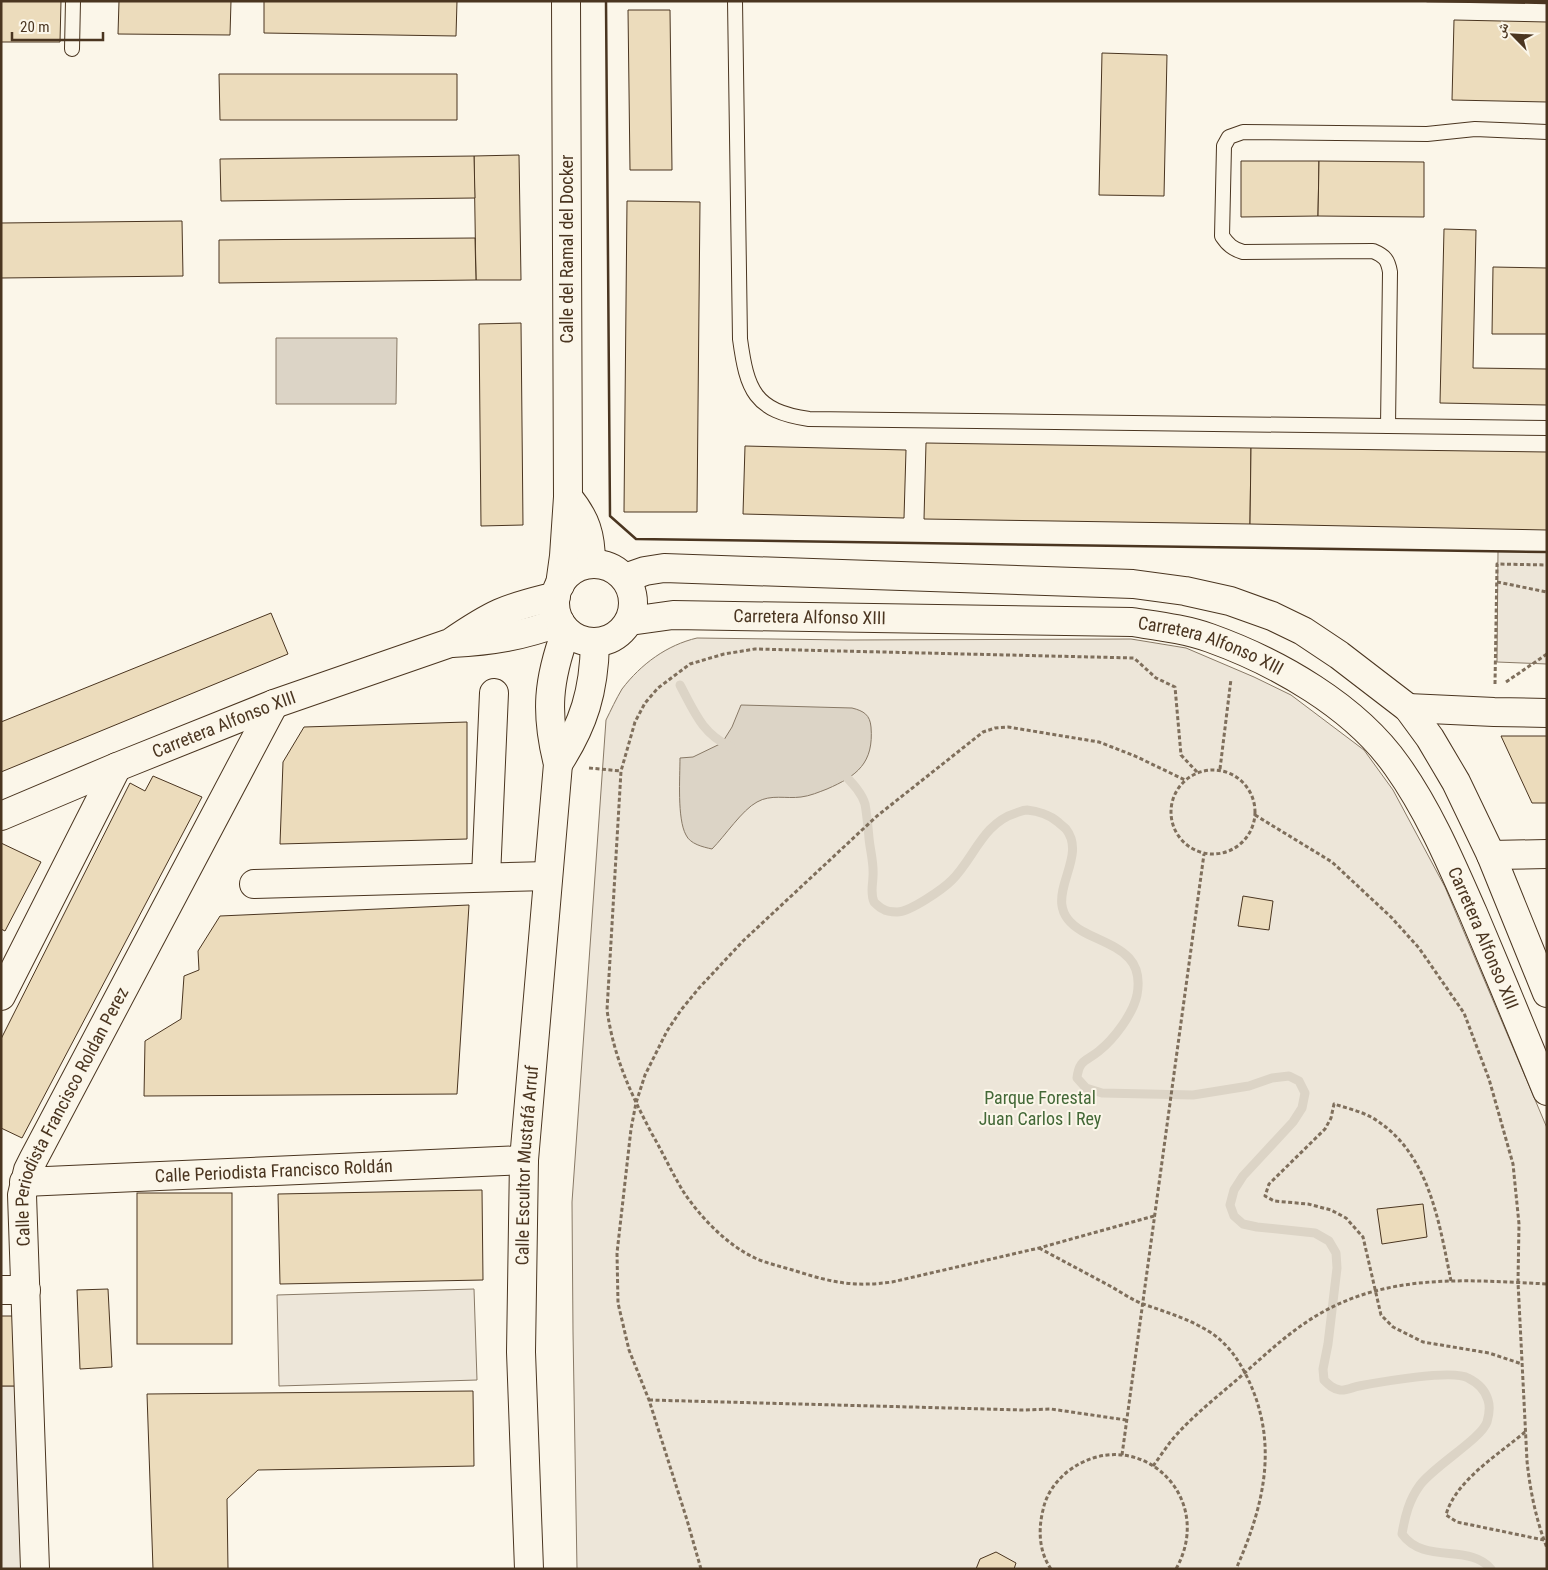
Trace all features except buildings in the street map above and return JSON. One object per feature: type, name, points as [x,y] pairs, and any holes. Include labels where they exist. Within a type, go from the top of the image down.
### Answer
[{"type":"street","name":"Calle del Ramal del Docker","points":[[558,591],[564,556],[568,497],[566,1]]},
{"type":"street","points":[[568,497],[579,511],[587,528],[591,545],[591,563]]},
{"type":"street","points":[[591,563],[609,568],[625,578],[630,588],[634,610],[630,621],[620,634],[606,641],[584,642],[574,637],[563,627],[556,610],[558,591],[567,574],[578,567],[591,563]]},
{"type":"street","points":[[625,578],[645,571],[664,568],[1133,584],[1185,591],[1230,601],[1272,616],[1303,631],[1340,655],[1408,708],[1430,738],[1456,782],[1492,855],[1547,993]]},
{"type":"street","name":"Carretera Alfonso XIII","points":[[450,643],[475,626],[501,613],[558,591]]},
{"type":"street","name":"Carretera Alfonso XIII","points":[[630,621],[673,615],[1132,622],[1208,638],[1284,672],[1349,715],[1397,765],[1422,804],[1449,859],[1547,1091]]},
{"type":"street","name":"Carretera Alfonso XIII","points":[[1,816],[274,704],[450,643],[507,638],[563,627]]},
{"type":"street","name":"Calle Escultor Mustafá Arruf","points":[[529,1569],[521,1352],[524,1160],[558,764],[552,738],[549,710],[551,683],[563,627]]},
{"type":"street","name":"Calle Escultor Mustafá Arruf","points":[[558,764],[572,742],[590,694],[594,669],[595,643]]},
{"type":"street","points":[[486,877],[494,693]]},
{"type":"street","name":"Calle Periodista Francisco Roldan Perez","points":[[35,1569],[13,1290],[24,1182],[34,1158],[274,704]]},
{"type":"street","points":[[1408,708],[1547,713]]},
{"type":"street","points":[[1,996],[117,767]]},
{"type":"street","points":[[1492,855],[1547,854]]},
{"type":"street","points":[[254,884],[548,876]]},
{"type":"street","name":"Calle Periodista Francisco Roldán","points":[[24,1182],[524,1160]]},
{"type":"lane","points":[[72,49],[73,1]]},
{"type":"lane","points":[[735,1],[740,339],[744,366],[750,385],[761,400],[775,410],[809,419],[1547,428]]},
{"type":"lane","points":[[1388,426],[1389,263],[1384,256],[1374,251],[1243,252],[1227,244],[1222,236],[1224,146],[1228,137],[1243,132],[1427,134],[1475,129],[1547,132]]},
{"type":"path","points":[[1547,565],[1497,564],[1495,690],[1547,654]]},
{"type":"path","points":[[1497,582],[1547,592]]},
{"type":"path","points":[[1154,1216],[1039,1248],[892,1282],[868,1285],[851,1285],[830,1281],[755,1258],[733,1245],[712,1226],[683,1192],[636,1103],[615,1052],[608,1010],[621,771],[635,722],[645,703],[658,688],[690,664],[724,654],[755,649],[1134,658],[1156,678],[1176,687],[1181,756],[1197,772]]},
{"type":"path","points":[[1220,770],[1235,649]]},
{"type":"path","points":[[701,1569],[649,1400],[629,1350],[618,1303],[618,1243],[631,1129],[636,1103],[645,1075],[667,1031],[698,988],[743,941],[877,816],[983,732],[995,728],[1030,730],[1100,742],[1135,756],[1185,780]]},
{"type":"path","points":[[1208,769],[1232,774],[1246,786],[1255,802],[1252,829],[1244,842],[1232,850],[1219,854],[1204,854],[1192,849],[1181,841],[1174,829],[1170,816],[1171,803],[1176,790],[1185,780],[1197,772],[1208,769]]},
{"type":"path","points":[[1255,815],[1332,862],[1391,917],[1419,948],[1464,1012],[1489,1079],[1513,1164],[1518,1224],[1518,1282],[1525,1432],[1530,1486],[1547,1548]]},
{"type":"path","points":[[1122,1455],[1204,854]]},
{"type":"path","points":[[1451,1281],[1437,1216],[1427,1184],[1404,1145],[1389,1130],[1370,1116],[1334,1104],[1331,1118],[1325,1129],[1269,1184],[1264,1196],[1274,1201],[1308,1204],[1331,1210],[1346,1218],[1363,1237],[1381,1315],[1392,1327],[1423,1342],[1490,1354],[1522,1364]]},
{"type":"path","points":[[1039,1248],[1142,1304],[1173,1314],[1211,1333],[1237,1357],[1255,1393],[1261,1412],[1266,1460],[1256,1518],[1236,1569]]},
{"type":"path","points":[[1153,1466],[1190,1421],[1292,1332],[1321,1313],[1374,1291],[1420,1282],[1518,1282],[1547,1284]]},
{"type":"path","points":[[649,1400],[1023,1410],[1051,1409],[1126,1420]]},
{"type":"path","points":[[1525,1432],[1479,1469],[1454,1496],[1449,1504],[1446,1516],[1456,1522],[1544,1540]]},
{"type":"path","points":[[1051,1569],[1043,1551],[1040,1519],[1044,1503],[1052,1488],[1069,1471],[1090,1459],[1106,1455],[1122,1455],[1138,1459],[1153,1466],[1167,1476],[1185,1506],[1188,1523],[1187,1540],[1183,1557],[1176,1569]]},
{"type":"green space","points":[[1498,551],[1547,552],[1547,664],[1497,662]]},
{"type":"green space","name":"Parque Forestal Juan Carlos I Rey","points":[[697,638],[848,640],[1131,639],[1186,648],[1291,695],[1364,750],[1393,790],[1445,887],[1547,1128],[1547,1569],[577,1569],[572,1202],[606,720],[622,689],[638,671],[655,657],[675,645]]},
{"type":"green space","points":[[474,1289],[477,1380],[279,1386],[277,1295]]},
{"type":"green space","points":[[1,1386],[25,1386],[23,1569],[1,1569]]},
{"type":"shaded area","points":[[276,338],[397,338],[396,404],[276,404]]},
{"type":"shaded area","points":[[741,705],[856,709],[866,714],[869,719],[871,727],[870,750],[861,767],[838,784],[814,794],[795,797],[773,797],[757,802],[740,817],[712,849],[690,841],[683,828],[680,798],[680,758],[693,757],[722,743],[732,727]]},
{"type":"waterway","points":[[680,685],[706,729],[721,742],[731,747]]},
{"type":"waterway","points":[[841,771],[858,790],[865,804],[873,866],[873,899],[878,906],[888,911],[897,912],[910,908],[948,884],[960,871],[987,833],[1005,818],[1027,810],[1051,817],[1066,829],[1072,841],[1072,854],[1062,895],[1062,908],[1068,920],[1082,931],[1114,947],[1131,960],[1136,969],[1138,981],[1135,1002],[1122,1026],[1105,1046],[1084,1061],[1080,1067],[1077,1078],[1086,1088],[1102,1093],[1193,1095],[1249,1086],[1272,1078],[1289,1076],[1299,1081],[1305,1093],[1302,1108],[1293,1122],[1243,1176],[1234,1190],[1230,1205],[1234,1216],[1243,1224],[1257,1227],[1315,1233],[1329,1241],[1336,1253],[1337,1268],[1328,1344],[1323,1369],[1324,1380],[1331,1386],[1345,1390],[1399,1379],[1448,1375],[1468,1378],[1478,1384],[1483,1390],[1489,1405],[1487,1422],[1476,1436],[1420,1485],[1408,1508],[1402,1534],[1411,1543],[1422,1549],[1471,1557],[1482,1561],[1491,1569]]},
{"type":"wall","points":[[606,1],[610,516],[636,539],[1547,552]]},
{"type":"wall","points":[[1427,1],[1547,3]]}]
